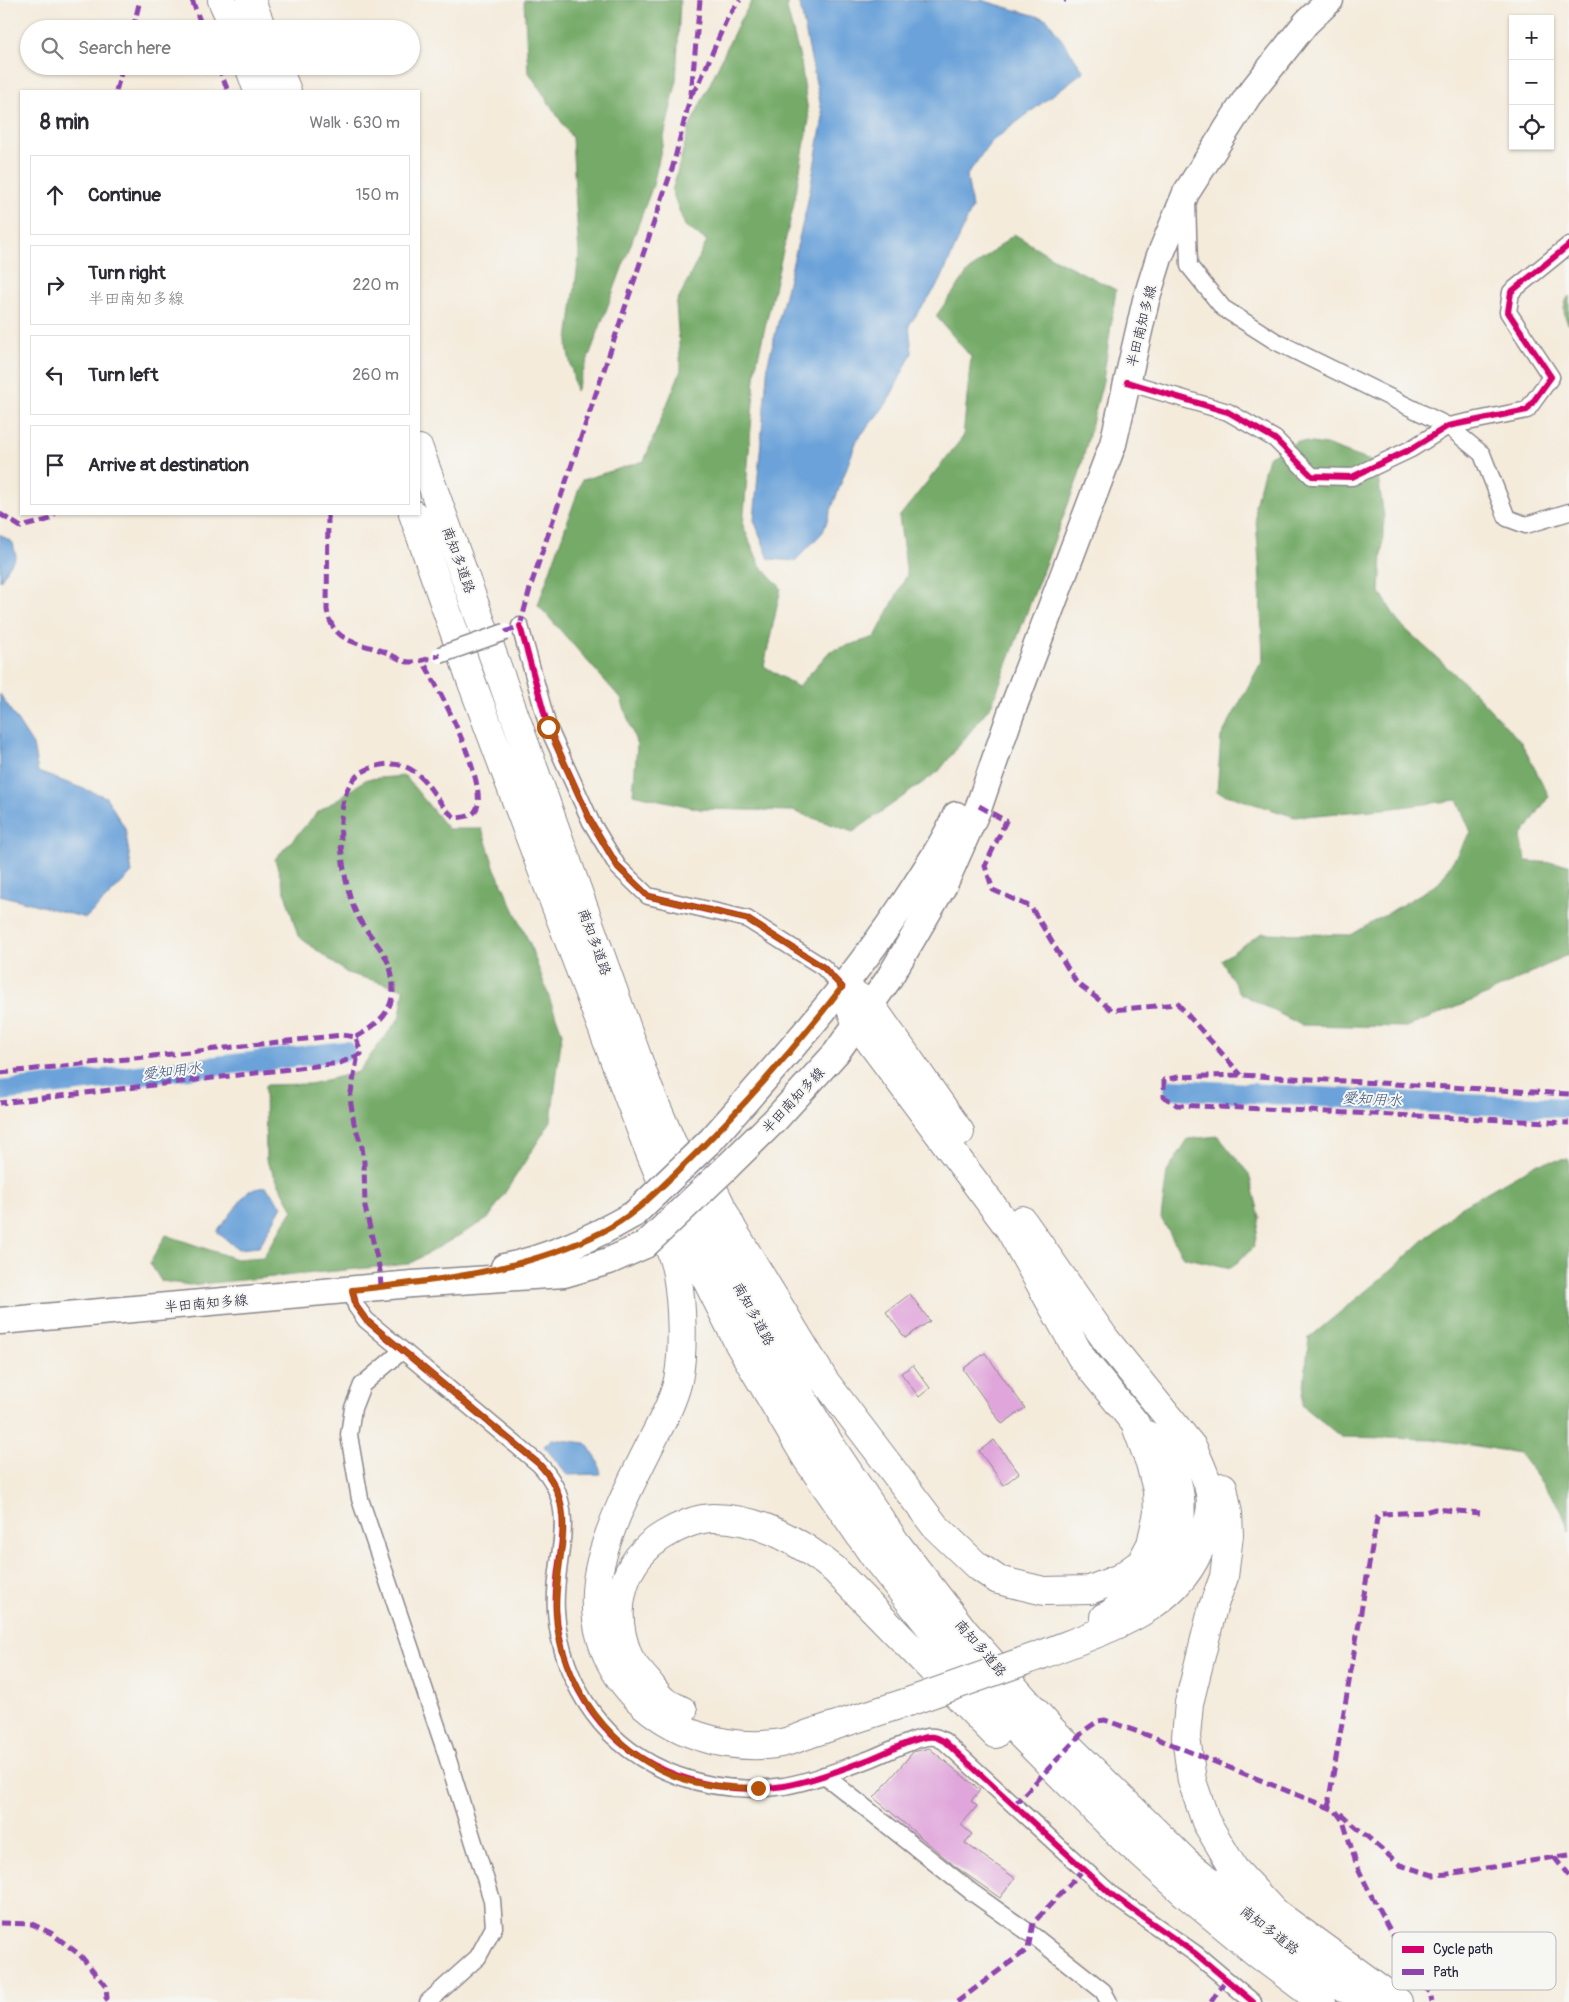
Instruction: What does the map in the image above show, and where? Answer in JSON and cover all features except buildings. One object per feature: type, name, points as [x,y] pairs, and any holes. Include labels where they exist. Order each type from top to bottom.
[{"type":"highway","points":[[222,0],[230,20]]},
{"type":"highway","points":[[251,0],[259,20]]},
{"type":"highway","points":[[252,75],[258,90]]},
{"type":"highway","points":[[281,75],[287,90]]},
{"type":"highway","name":"南知多道路","points":[[420,452],[649,1090],[717,1246],[767,1339],[829,1443],[896,1543],[965,1632],[1051,1728],[1186,1862],[1277,1936],[1364,2002]]},
{"type":"highway","name":"南知多道路","points":[[413,515],[471,680],[550,891],[646,1143],[685,1237],[739,1344],[807,1459],[876,1559],[984,1695],[1017,1732],[1122,1837],[1188,1896],[1250,1948],[1322,2002]]},
{"type":"highway","points":[[550,891],[544,918],[644,1176],[677,1273],[680,1311],[681,1335],[678,1379],[669,1406],[623,1501],[601,1559],[596,1583],[600,1631],[608,1659],[623,1684],[644,1706],[668,1723],[703,1739],[743,1746],[777,1744],[1038,1649],[1122,1622],[1151,1607],[1184,1578],[1198,1555],[1209,1521],[1211,1501],[1202,1469],[1193,1448],[1106,1340],[842,987]]},
{"type":"highway","points":[[863,1014],[1009,1228],[1081,1357],[1135,1423],[1166,1456],[1176,1474],[1180,1501],[1175,1549],[1161,1571],[1109,1615],[1038,1649]]},
{"type":"highway","points":[[649,1090],[671,1104],[734,1230],[824,1380],[935,1526],[976,1565],[998,1580],[1044,1591],[1090,1590],[1120,1578],[1141,1563],[1151,1544],[1158,1513],[1157,1490],[1150,1463],[1135,1423]]},
{"type":"highway","points":[[1160,1406],[1205,1440],[1222,1480],[1228,1513],[1224,1577],[1213,1607],[1188,1703],[1186,1737],[1192,1781],[1206,1822],[1234,1869],[1273,1911],[1398,2002]]},
{"type":"highway","points":[[909,1695],[792,1726],[742,1729],[703,1721],[663,1700],[628,1657],[622,1637],[619,1607],[624,1583],[636,1558],[653,1542],[678,1527],[711,1518],[740,1520],[792,1539],[834,1569],[1007,1746],[1099,1831],[1122,1837]]},
{"type":"main road","name":"半田南知多線","points":[[0,1322],[412,1284],[564,1274],[610,1262],[645,1245],[775,1120],[836,1053],[888,980],[944,885],[979,806],[1010,716],[1113,444],[1146,300],[1159,258],[1186,193],[1248,96],[1306,23],[1330,0]]},
{"type":"main road","name":"半田南知多線","points":[[412,1284],[513,1265],[563,1249],[602,1232],[634,1214],[712,1139],[813,1026],[879,940],[945,841],[983,754],[1010,716]]},
{"type":"street","points":[[1186,193],[1190,266],[1223,308],[1276,341],[1448,426],[1482,454],[1508,518],[1526,525],[1569,512]]},
{"type":"street","points":[[1127,382],[1228,412],[1275,439],[1312,476],[1352,477],[1411,448],[1448,426],[1527,410],[1551,377],[1508,312],[1511,292],[1569,246]]},
{"type":"street","points":[[520,626],[548,727],[591,822],[618,867],[648,896],[747,919],[823,967],[842,987]]},
{"type":"street","points":[[440,654],[505,632]]},
{"type":"street","points":[[352,1290],[356,1306],[366,1320],[549,1474],[560,1498],[563,1510],[563,1534],[556,1586],[556,1610],[560,1638],[575,1682],[593,1713],[608,1731],[647,1763],[685,1780],[705,1784],[731,1788],[785,1786],[868,1760],[923,1737],[933,1736],[944,1741],[1112,1894],[1196,1954],[1253,2002]]},
{"type":"street","points":[[402,1351],[362,1385],[353,1408],[351,1444],[360,1499],[444,1747],[492,1900],[494,1927],[478,1958],[428,2002]]},
{"type":"street","points":[[824,1775],[972,1893],[1035,1937],[1103,1991],[1109,2002]]},
{"type":"green space","points":[[524,0],[680,0],[676,84],[653,185],[576,391],[567,347],[579,256],[572,138],[528,71]]},
{"type":"green space","points":[[753,0],[787,0],[787,9],[801,62],[809,120],[793,208],[756,366],[743,526],[760,565],[781,588],[764,666],[798,687],[830,651],[875,637],[907,575],[899,517],[963,437],[971,357],[936,316],[968,272],[1014,234],[1055,259],[1116,290],[1103,381],[1078,478],[992,704],[939,771],[853,832],[793,811],[700,809],[633,794],[637,745],[621,699],[538,605],[582,480],[644,461],[681,370],[676,304],[707,241],[685,226],[672,191],[689,128],[740,20]]},
{"type":"green space","points":[[1569,296],[1569,325],[1565,318],[1564,310]]},
{"type":"green space","points":[[1298,441],[1326,445],[1376,463],[1384,517],[1380,592],[1399,623],[1472,690],[1521,742],[1549,796],[1521,837],[1526,861],[1569,864],[1569,954],[1488,994],[1407,1027],[1301,1025],[1240,993],[1221,960],[1262,933],[1351,935],[1439,883],[1471,832],[1457,800],[1295,817],[1217,792],[1221,737],[1263,659],[1255,505],[1268,457]]},
{"type":"green space","points":[[405,776],[448,829],[482,829],[495,869],[529,942],[562,1033],[551,1121],[488,1219],[409,1264],[189,1285],[161,1281],[150,1263],[166,1235],[236,1259],[263,1257],[293,1210],[266,1160],[265,1085],[310,1084],[358,1072],[400,1017],[404,989],[347,973],[298,936],[275,859],[317,813],[367,779]]},
{"type":"green space","points":[[1218,1136],[1249,1174],[1260,1217],[1254,1247],[1231,1268],[1183,1257],[1161,1218],[1167,1172],[1188,1139]]},
{"type":"green space","points":[[1569,1159],[1569,1531],[1560,1507],[1519,1453],[1433,1439],[1341,1437],[1302,1405],[1309,1338],[1391,1270],[1459,1208],[1538,1163]]},
{"type":"water","points":[[799,0],[981,0],[1047,19],[1084,71],[991,142],[967,175],[972,208],[940,282],[909,325],[912,353],[887,403],[857,440],[823,532],[795,561],[769,559],[754,520],[768,363],[807,206],[823,117]]},
{"type":"water","points":[[0,534],[13,543],[16,556],[0,581]]},
{"type":"water","points":[[0,694],[33,745],[38,772],[106,797],[125,828],[132,873],[86,918],[0,895]]},
{"type":"water","points":[[266,1187],[282,1206],[259,1247],[238,1249],[217,1232],[249,1190]]},
{"type":"water","points":[[552,1439],[586,1443],[598,1461],[601,1474],[568,1475],[544,1446]]},
{"type":"waterway","name":"愛知用水","points":[[0,1091],[345,1051]]},
{"type":"waterway","name":"愛知用水","points":[[1174,1089],[1413,1102],[1569,1108]]},
{"type":"marked path","points":[[135,20],[140,0]]},
{"type":"marked path","points":[[192,0],[200,20]]},
{"type":"marked path","points":[[505,632],[520,626],[531,585],[673,166],[691,94],[700,0]]},
{"type":"marked path","points":[[691,94],[698,86],[728,16],[740,0]]},
{"type":"marked path","points":[[116,90],[120,75]]},
{"type":"marked path","points":[[222,75],[228,90]]},
{"type":"marked path","points":[[0,514],[21,527],[51,519],[53,515]]},
{"type":"marked path","points":[[328,515],[327,610],[335,630],[348,640],[385,652],[407,662],[422,661],[440,655]]},
{"type":"marked path","points":[[356,1037],[382,1018],[390,1005],[393,988],[389,964],[359,919],[345,877],[342,857],[341,816],[345,797],[351,782],[362,772],[373,767],[389,764],[400,765],[414,771],[421,777],[443,806],[456,818],[467,816],[476,810],[478,797],[476,779],[469,758],[439,690],[422,660]]},
{"type":"marked path","points":[[979,806],[1006,821],[985,866],[993,890],[1031,907],[1076,982],[1112,1010],[1178,1004],[1241,1075]]},
{"type":"marked path","points":[[0,1073],[342,1035],[356,1037],[361,1054],[340,1063],[0,1103]]},
{"type":"marked path","points":[[356,1057],[350,1098],[354,1123],[362,1147],[365,1207],[380,1271],[381,1287]]},
{"type":"marked path","points":[[1569,1094],[1241,1075],[1178,1077],[1164,1080],[1164,1097],[1177,1105],[1569,1123]]},
{"type":"marked path","points":[[1330,1807],[1329,1799],[1377,1518],[1380,1514],[1425,1512],[1435,1509],[1480,1513]]},
{"type":"marked path","points":[[1014,1805],[1085,1730],[1098,1721],[1105,1720],[1158,1739],[1335,1810],[1343,1821],[1357,1866],[1392,1934]]},
{"type":"marked path","points":[[1341,1814],[1400,1865],[1433,1875],[1569,1855]]},
{"type":"marked path","points":[[1554,1857],[1569,1876]]},
{"type":"marked path","points":[[957,2002],[1028,1949],[1033,1923],[1084,1869]]},
{"type":"marked path","points":[[0,1923],[32,1924],[51,1933],[80,1955],[106,1986],[107,1998],[101,2002]]},
{"type":"marked path","points":[[1211,2002],[1226,1979]]},
{"type":"marked path","points":[[1428,1990],[1432,2002]]},
{"type":"cycle path","points":[[1127,382],[1228,412],[1275,439],[1312,476],[1352,477],[1411,449],[1448,426],[1527,410],[1551,377],[1508,312],[1511,292],[1569,245]]},
{"type":"cycle path","points":[[520,626],[548,727],[591,822],[618,867],[648,896],[747,919],[823,967],[842,987]]},
{"type":"cycle path","points":[[353,1291],[356,1306],[366,1320],[539,1464],[552,1481],[560,1499],[563,1516],[556,1611],[557,1624],[567,1665],[585,1702],[593,1713],[611,1734],[631,1751],[654,1765],[678,1776],[730,1788],[757,1788],[784,1786],[805,1781],[857,1764],[920,1739],[928,1737],[938,1738],[944,1741],[1112,1895],[1196,1954],[1253,2002]]},
{"type":"route","points":[[548,727],[591,822],[618,867],[648,896],[747,919],[823,967],[842,987],[813,1026],[712,1139],[634,1214],[602,1232],[563,1249],[513,1265],[412,1284],[352,1290],[356,1306],[366,1320],[549,1474],[560,1498],[563,1510],[563,1534],[556,1586],[557,1624],[571,1675],[593,1713],[608,1731],[622,1743],[647,1763],[666,1772],[685,1780],[705,1784],[731,1788],[758,1788]]}]
